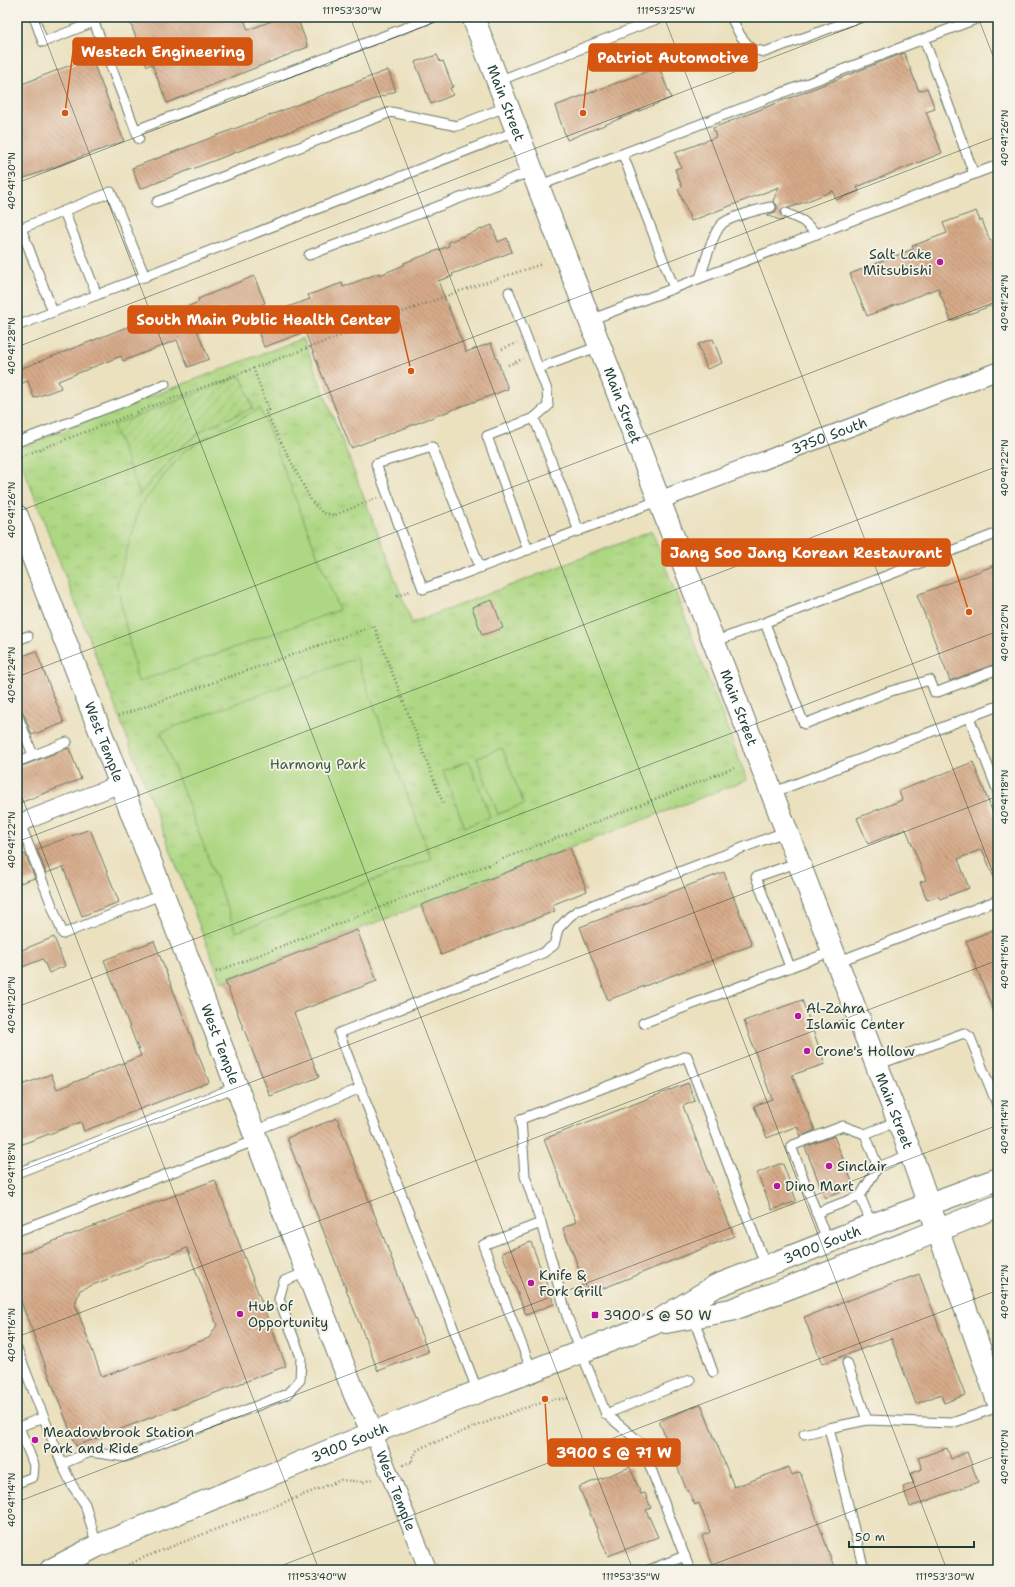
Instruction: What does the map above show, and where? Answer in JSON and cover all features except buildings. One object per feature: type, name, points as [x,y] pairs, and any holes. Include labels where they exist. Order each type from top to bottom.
[{"type":"street","name":"Main Street","points":[[473,17],[911,1154],[998,1401]]},
{"type":"street","name":"3750 South","points":[[660,500],[998,370]]},
{"type":"street","name":"West Temple","points":[[17,516],[355,1395],[373,1433],[428,1570]]},
{"type":"street","points":[[19,824],[120,784]]},
{"type":"street","name":"3900 South","points":[[51,1570],[97,1546],[392,1425],[653,1324],[716,1286],[872,1225],[998,1179]]},
{"type":"street","name":"3900 South","points":[[653,1324],[730,1310],[938,1231],[998,1206]]},
{"type":"lane","points":[[34,17],[44,42],[93,20],[138,134],[434,17]]},
{"type":"lane","points":[[498,81],[662,17]]},
{"type":"lane","points":[[731,17],[740,35],[751,49],[765,52],[860,17]]},
{"type":"lane","points":[[309,255],[535,179],[622,154],[981,17]]},
{"type":"lane","points":[[924,39],[974,174]]},
{"type":"lane","points":[[157,202],[391,112],[457,126],[508,106]]},
{"type":"lane","points":[[17,326],[517,131]]},
{"type":"lane","points":[[622,154],[674,288]]},
{"type":"lane","points":[[590,320],[998,165]]},
{"type":"lane","points":[[52,312],[19,229],[111,192],[145,277]]},
{"type":"lane","points":[[700,278],[716,232],[723,223],[758,209],[771,207]]},
{"type":"lane","points":[[64,211],[97,295]]},
{"type":"lane","points":[[786,213],[803,221],[817,234]]},
{"type":"lane","points":[[509,292],[547,390],[548,406],[534,418],[487,436],[528,550]]},
{"type":"lane","points":[[539,368],[600,346]]},
{"type":"lane","points":[[17,442],[134,398],[165,384]]},
{"type":"lane","points":[[534,418],[579,531]]},
{"type":"lane","points":[[480,567],[432,447],[376,464],[423,589],[660,500]]},
{"type":"lane","points":[[714,642],[998,533]]},
{"type":"lane","points":[[765,623],[804,724],[891,691],[930,680],[935,693],[998,669]]},
{"type":"lane","points":[[17,640],[28,636]]},
{"type":"lane","points":[[772,793],[998,706]]},
{"type":"lane","points":[[17,714],[33,755]]},
{"type":"lane","points":[[969,717],[998,792]]},
{"type":"lane","points":[[17,762],[67,742]]},
{"type":"lane","points":[[19,824],[63,934],[163,894]]},
{"type":"lane","points":[[478,1393],[339,1032],[543,953],[554,945],[558,929],[568,917],[577,911],[786,831]]},
{"type":"lane","points":[[790,967],[756,877],[799,862]]},
{"type":"lane","points":[[643,1023],[790,967],[835,956],[998,900]]},
{"type":"lane","points":[[877,1065],[964,1033],[970,1037],[998,1107]]},
{"type":"lane","points":[[690,1570],[641,1443],[606,1414],[567,1316],[541,1223],[525,1176],[522,1119],[687,1056],[766,1267]]},
{"type":"lane","points":[[17,1173],[236,1087]]},
{"type":"lane","points":[[17,1231],[255,1136],[361,1088]]},
{"type":"lane","points":[[828,1243],[791,1146],[844,1126],[865,1134],[898,1120]]},
{"type":"lane","points":[[865,1134],[878,1167]]},
{"type":"lane","points":[[816,1213],[860,1196],[878,1167],[911,1154]]},
{"type":"lane","points":[[860,1196],[872,1225]]},
{"type":"lane","points":[[532,1372],[484,1245],[541,1223]]},
{"type":"lane","points":[[62,1464],[90,1452],[125,1457],[287,1394],[300,1380],[301,1358],[279,1299],[284,1282],[308,1272]]},
{"type":"lane","points":[[693,1317],[713,1372]]},
{"type":"lane","points":[[17,1349],[21,1372],[44,1417],[62,1464],[72,1485],[85,1504],[97,1546]]},
{"type":"lane","points":[[847,1363],[867,1420]]},
{"type":"lane","points":[[606,1414],[690,1380]]},
{"type":"lane","points":[[804,1434],[867,1420],[952,1423],[998,1407]]},
{"type":"lane","points":[[17,1483],[33,1477],[34,1465],[18,1428],[44,1417]]},
{"type":"lane","points":[[830,1428],[864,1570]]},
{"type":"lane","points":[[649,1570],[685,1556]]},
{"type":"path","points":[[17,458],[454,293],[542,264]]},
{"type":"path","points":[[253,368],[269,410],[265,411],[312,502],[324,513],[335,515],[362,504]]},
{"type":"path","points":[[118,716],[374,626],[443,803],[445,802]]},
{"type":"path","points":[[216,972],[734,768]]},
{"type":"path","points":[[410,1462],[412,1463],[412,1457],[415,1455],[416,1451],[423,1447],[518,1410],[551,1400],[570,1398]]},
{"type":"path","points":[[118,1570],[154,1554],[341,1480],[351,1482],[360,1481],[362,1483],[365,1482]]},
{"type":"green space","name":"Harmony Park","points":[[303,338],[412,623],[652,531],[747,780],[221,982],[17,448]]},
{"type":"green space","points":[[241,376],[253,408],[208,427],[181,447],[140,494],[113,425]]},
{"type":"green space","points":[[260,408],[339,610],[138,682],[117,585],[140,506],[185,450]]},
{"type":"green space","points":[[356,658],[431,859],[236,932],[161,732]]},
{"type":"green space","points":[[502,748],[524,804],[498,814],[477,758]]},
{"type":"green space","points":[[469,761],[490,817],[465,827],[443,771]]},
{"type":"place","name":"Westech Engineering","points":[[65,113]]},
{"type":"place","name":"Patriot Automotive","points":[[583,113]]},
{"type":"place","name":"Salt Lake Mitsubishi","points":[[940,262]]},
{"type":"place","name":"South Main Public Health Center","points":[[411,371]]},
{"type":"place","name":"Jang Soo Jang Korean Restaurant","points":[[969,612]]},
{"type":"place","name":"Al-Zahra Islamic Center","points":[[798,1016]]},
{"type":"place","name":"Crone's Hollow","points":[[807,1051]]},
{"type":"place","name":"Sinclair","points":[[829,1166]]},
{"type":"place","name":"Dino Mart","points":[[777,1186]]},
{"type":"place","name":"Knife & Fork Grill","points":[[531,1283]]},
{"type":"place","name":"Hub of Opportunity","points":[[240,1314]]},
{"type":"place","name":"3900 S @ 50 W","points":[[595,1315]]},
{"type":"place","name":"3900 S @ 71 W","points":[[545,1399]]},
{"type":"place","name":"Meadowbrook Station Park and Ride","points":[[35,1440]]}]
